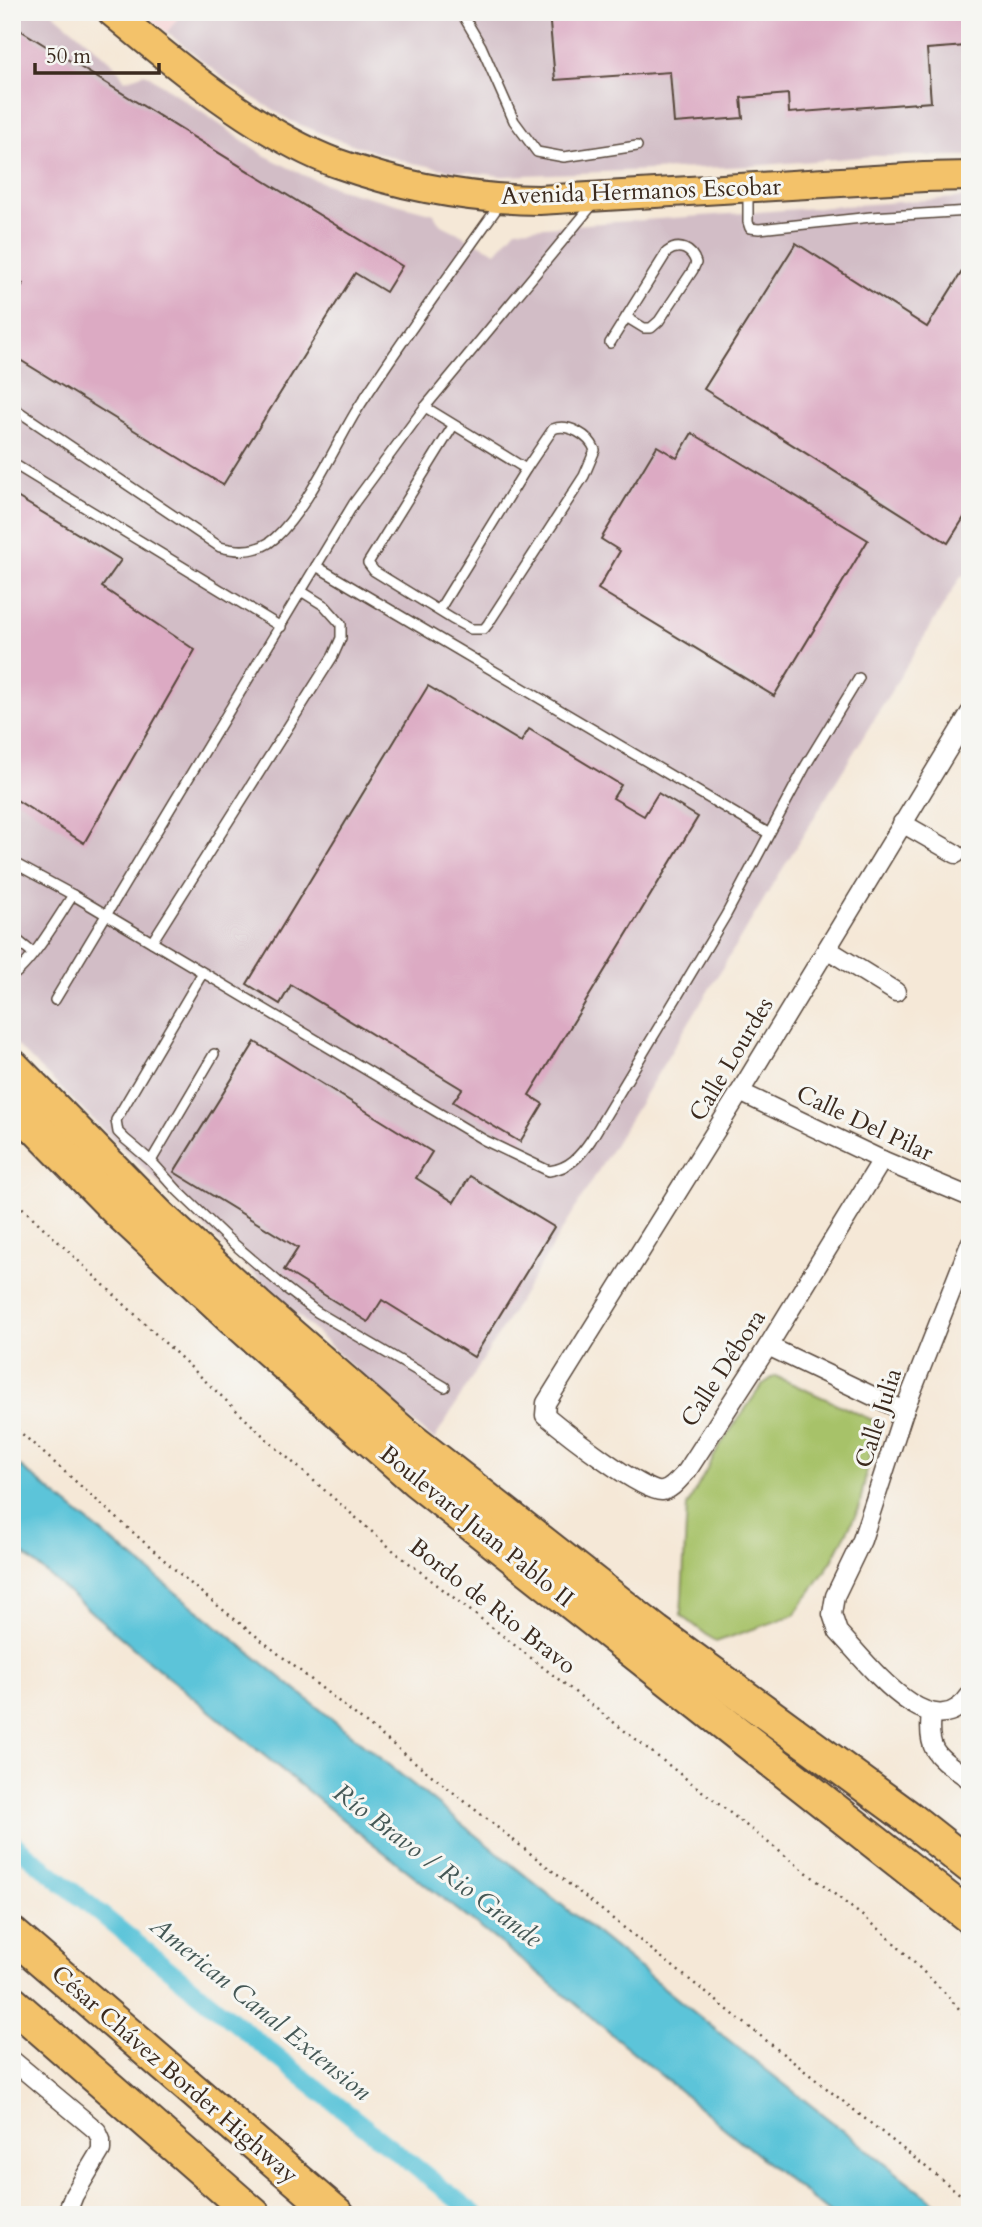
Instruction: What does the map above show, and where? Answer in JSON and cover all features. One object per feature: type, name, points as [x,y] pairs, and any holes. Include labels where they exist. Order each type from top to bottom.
[{"type":"highway","name":"Boulevard Juan Pablo II","points":[[12,1066],[142,1200],[267,1315],[404,1435],[645,1624],[970,1866]]},
{"type":"highway","name":"Boulevard Juan Pablo II","points":[[12,1103],[126,1218],[233,1318],[416,1480],[970,1917]]},
{"type":"highway","name":"César Chávez Border Highway","points":[[12,1934],[338,2215]]},
{"type":"highway","points":[[12,2003],[254,2215]]},
{"type":"main road","name":"Avenida Hermanos Escobar","points":[[111,12],[212,92],[280,135],[346,166],[422,187],[503,199],[598,197],[970,176]]},
{"type":"street","name":"Calle Lourdes","points":[[561,1426],[545,1415],[546,1403],[740,1092],[970,713]]},
{"type":"street","points":[[902,823],[956,855]]},
{"type":"street","points":[[827,949],[896,992]]},
{"type":"street","name":"Calle Del Pilar","points":[[740,1092],[882,1160],[970,1197]]},
{"type":"street","name":"Calle Débora","points":[[561,1426],[639,1485],[661,1492],[669,1489],[687,1471],[768,1346],[882,1160]]},
{"type":"street","name":"Calle Julia","points":[[931,1714],[914,1707],[885,1682],[838,1632],[834,1625],[832,1607],[866,1530],[904,1411],[970,1244]]},
{"type":"street","points":[[768,1346],[904,1411]]},
{"type":"street","points":[[970,1695],[952,1712],[931,1714],[929,1734],[935,1753],[970,1780]]},
{"type":"street","points":[[12,2060],[97,2131],[101,2140],[98,2158],[74,2195],[66,2215]]},
{"type":"lane","points":[[461,12],[481,46],[514,121],[537,152],[564,157],[637,146]]},
{"type":"lane","points":[[748,189],[748,222],[750,228],[759,229],[871,217],[970,211]]},
{"type":"lane","points":[[55,1000],[354,503],[425,407],[598,197]]},
{"type":"lane","points":[[12,407],[220,547],[237,551],[251,550],[273,540],[293,519],[356,412],[503,199]]},
{"type":"lane","points":[[610,343],[626,317],[667,251],[674,247],[683,247],[694,256],[696,263],[693,270],[659,321],[651,328],[644,328],[626,317]]},
{"type":"lane","points":[[425,407],[526,469]]},
{"type":"lane","points":[[439,610],[552,429],[567,427],[583,436],[595,450],[583,476],[484,628],[471,629],[439,610],[374,571],[368,562],[453,425]]},
{"type":"lane","points":[[12,463],[281,627]]},
{"type":"lane","points":[[317,566],[768,834]]},
{"type":"lane","points":[[152,942],[333,656],[341,638],[341,624],[335,614],[301,592]]},
{"type":"lane","points":[[12,862],[108,915],[202,974],[484,1140],[549,1171],[559,1170],[570,1165],[591,1140],[726,915],[806,765],[859,678]]},
{"type":"lane","points":[[12,976],[33,953],[73,895]]},
{"type":"lane","points":[[12,936],[33,953]]},
{"type":"lane","points":[[202,974],[116,1120],[118,1132],[151,1161],[188,1201],[283,1286],[317,1312],[445,1387]]},
{"type":"lane","points":[[151,1161],[214,1054]]},
{"type":"path","name":"Bordo de Rio Bravo","points":[[12,1198],[273,1445],[396,1552],[883,1932],[970,2021]]},
{"type":"path","points":[[12,1426],[198,1590],[970,2202]]},
{"type":"shaded area","points":[[12,12],[52,12],[113,63],[125,80],[145,73],[264,155],[303,175],[339,189],[434,214],[440,224],[496,252],[516,229],[970,197],[970,579],[962,575],[434,1440],[393,1405],[195,1218],[12,1041]]},
{"type":"shaded area","points":[[140,12],[183,12],[167,32]]},
{"type":"shaded area","points":[[183,12],[970,12],[970,156],[874,156],[751,166],[503,176],[450,170],[407,162],[291,121],[231,84],[167,32]]},
{"type":"green space","points":[[775,1376],[877,1422],[859,1508],[832,1561],[794,1615],[716,1642],[681,1615],[687,1506],[719,1447],[762,1385]]},
{"type":"water","name":"Río Bravo / Rio Grande","points":[[12,1460],[726,2038],[950,2215],[832,2215],[542,1976],[353,1828],[151,1663],[12,1544]]},
{"type":"building","points":[[549,12],[964,12],[966,46],[927,49],[931,102],[789,113],[788,94],[741,98],[743,118],[674,123],[670,72],[555,80]]},
{"type":"building","points":[[12,25],[402,266],[386,292],[355,273],[223,485],[12,355],[12,301],[23,284],[12,277]]},
{"type":"building","points":[[796,243],[927,327],[970,259],[970,508],[948,543],[704,389]]},
{"type":"building","points":[[692,433],[868,540],[774,696],[598,589],[620,551],[601,539],[657,446],[677,458]]},
{"type":"building","points":[[12,494],[121,560],[102,587],[195,650],[84,843],[12,797]]},
{"type":"building","points":[[428,686],[521,742],[529,729],[621,785],[613,798],[644,816],[658,793],[698,817],[529,1095],[543,1104],[520,1142],[453,1102],[462,1089],[291,985],[280,1004],[247,984]]},
{"type":"building","points":[[255,1042],[432,1152],[416,1178],[454,1202],[470,1176],[554,1227],[474,1357],[382,1300],[368,1322],[284,1270],[298,1248],[174,1172]]},
{"type":"waterway","name":"American Canal Extension","points":[[12,1842],[476,2215]]}]
